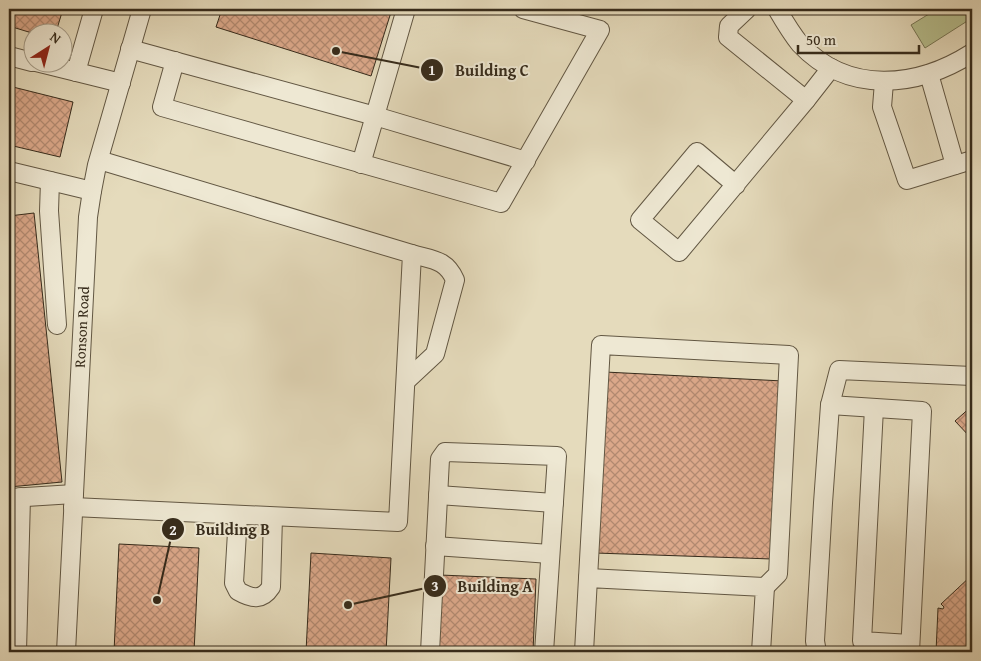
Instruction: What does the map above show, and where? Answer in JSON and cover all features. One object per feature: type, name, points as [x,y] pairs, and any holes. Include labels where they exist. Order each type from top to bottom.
[{"type":"street","points":[[76,72],[94,9]]},
{"type":"street","name":"Ronson Road","points":[[66,652],[88,217],[99,160],[142,9]]},
{"type":"street","points":[[361,164],[406,9]]},
{"type":"street","points":[[175,62],[162,107],[501,203],[600,30],[523,9]]},
{"type":"street","points":[[747,9],[729,26],[728,37],[806,100]]},
{"type":"street","points":[[777,9],[791,32],[814,56],[831,68],[851,76],[884,82],[905,80],[929,74],[971,59]]},
{"type":"street","points":[[130,49],[375,116],[526,161]]},
{"type":"street","points":[[9,56],[22,59]]},
{"type":"street","points":[[736,185],[697,152],[640,220],[679,252],[736,185],[831,68]]},
{"type":"street","points":[[72,71],[121,83]]},
{"type":"street","points":[[929,74],[955,165]]},
{"type":"street","points":[[884,82],[882,107],[907,180],[972,160]]},
{"type":"street","points":[[99,160],[441,262],[451,270],[455,280],[435,354],[406,381]]},
{"type":"street","points":[[9,171],[92,190]]},
{"type":"street","points":[[50,181],[49,211],[57,325]]},
{"type":"street","points":[[17,652],[15,498],[74,500],[238,515],[398,522],[412,254]]},
{"type":"street","points":[[584,652],[601,345],[789,355],[778,574],[765,586],[761,652]]},
{"type":"street","points":[[817,652],[821,533],[830,405],[839,370],[972,376]]},
{"type":"street","points":[[830,405],[922,411],[910,648],[862,641],[874,408]]},
{"type":"street","points":[[430,652],[440,459],[445,452],[557,456],[544,652]]},
{"type":"street","points":[[438,495],[554,503]]},
{"type":"street","points":[[238,515],[234,583],[238,591],[251,597],[260,597],[267,594],[271,587],[274,517]]},
{"type":"street","points":[[435,546],[550,554]]},
{"type":"street","points":[[588,578],[765,586]]},
{"type":"green space","points":[[937,9],[969,9],[972,18],[925,48],[911,25]]},
{"type":"building","points":[[9,9],[63,9],[59,22],[22,22],[22,30],[9,26]]},
{"type":"building","points":[[222,9],[392,9],[371,76],[216,27]]},
{"type":"building","points":[[9,86],[73,102],[60,157],[9,145]]},
{"type":"building","points":[[34,213],[62,482],[9,487],[9,216]]},
{"type":"building","points":[[605,372],[783,381],[772,559],[595,553]]},
{"type":"building","points":[[972,406],[972,439],[955,421]]},
{"type":"building","points":[[119,544],[199,548],[194,652],[114,652]]},
{"type":"building","points":[[311,553],[391,558],[386,652],[306,652]]},
{"type":"building","points":[[440,575],[536,579],[533,652],[437,652]]},
{"type":"building","points":[[972,575],[972,652],[936,652],[938,608],[943,609],[944,607],[941,604]]},
{"type":"place","name":"Building C","points":[[336,51]]},
{"type":"place","name":"Building B","points":[[157,600]]},
{"type":"place","name":"Building A","points":[[348,605]]}]
